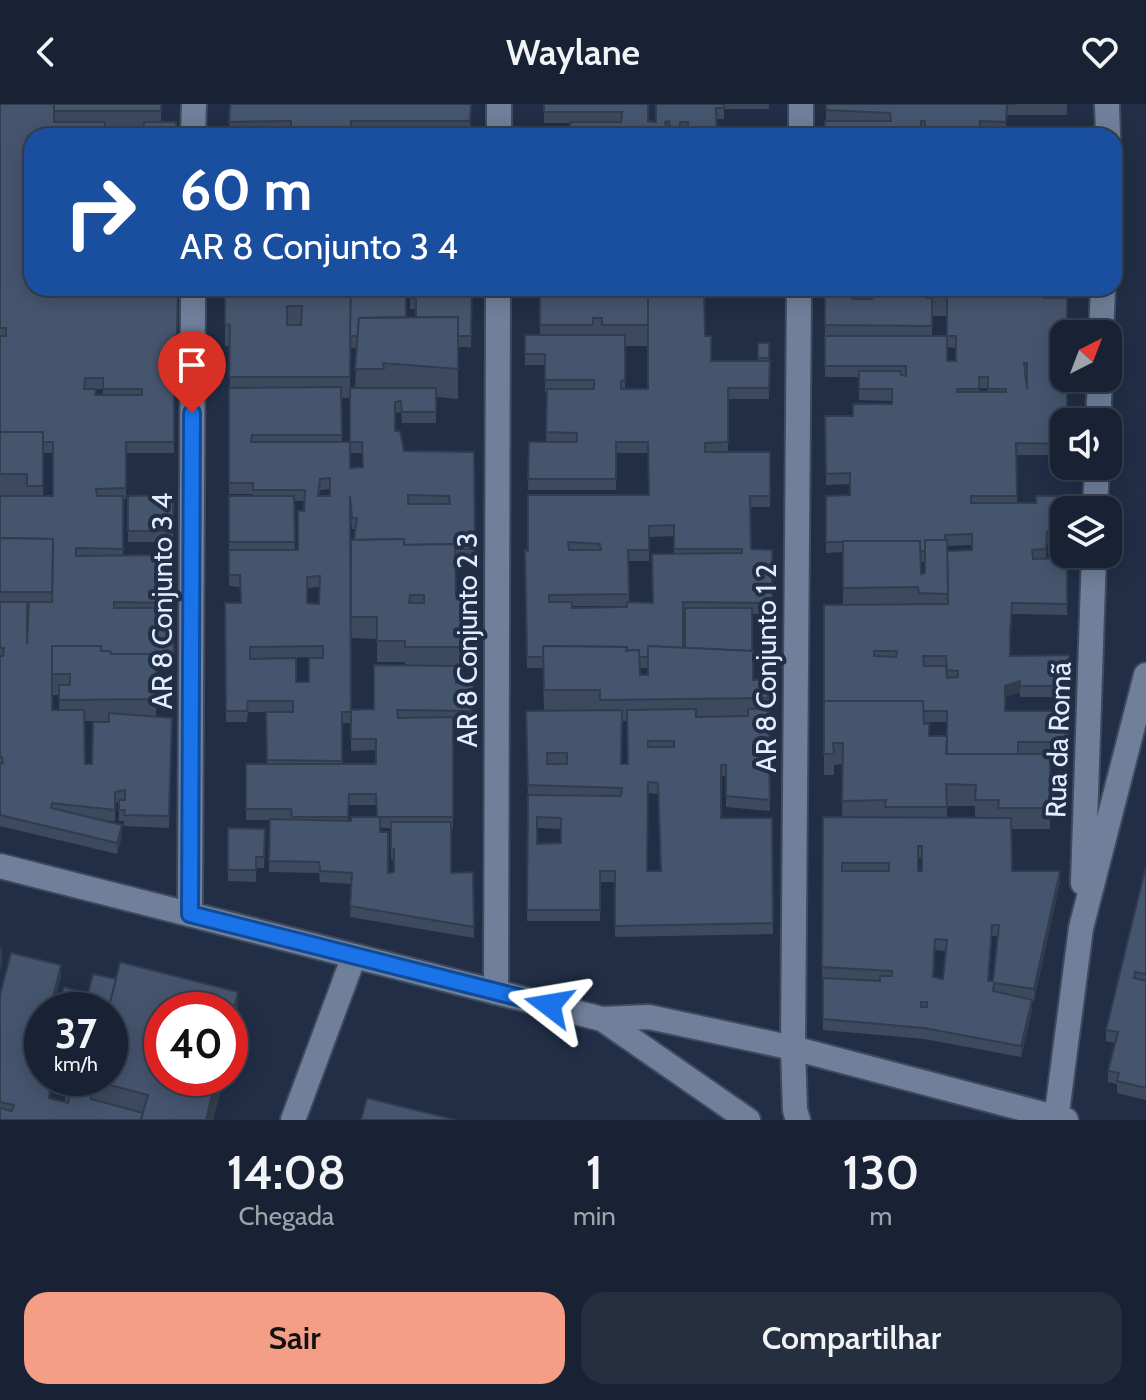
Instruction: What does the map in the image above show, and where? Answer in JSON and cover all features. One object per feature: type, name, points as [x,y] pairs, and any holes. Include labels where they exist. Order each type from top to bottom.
[{"type":"street","points":[[193,128],[194,104]]},
{"type":"street","points":[[499,104],[499,128]]},
{"type":"street","points":[[801,104],[801,128]]},
{"type":"street","points":[[1107,104],[1108,128]]},
{"type":"street","name":"AR 8 Conjunto 3 4","points":[[190,914],[193,296]]},
{"type":"street","name":"AR 8 Conjunto 2 3","points":[[496,992],[498,296]]},
{"type":"street","name":"AR 8 Conjunto 1 2","points":[[798,1120],[793,1048],[799,296]]},
{"type":"street","points":[[1102,320],[1103,296]]},
{"type":"street","name":"Rua da Romã","points":[[1081,928],[1094,568]]},
{"type":"street","points":[[0,866],[602,1019],[649,1017],[793,1048],[1057,1119],[1081,928],[1146,675]]},
{"type":"street","points":[[293,1120],[354,956]]},
{"type":"street","points":[[602,1019],[748,1120]]},
{"type":"building","points":[[0,104],[54,104],[54,122],[105,122],[105,128],[24,128],[24,296],[178,296],[177,336],[174,336],[174,442],[126,442],[126,488],[96,489],[97,496],[123,496],[123,549],[76,548],[76,556],[164,555],[165,566],[173,566],[172,603],[114,602],[114,608],[165,608],[165,630],[173,634],[174,655],[111,654],[110,651],[101,651],[101,646],[52,646],[52,710],[84,710],[85,764],[92,764],[93,722],[109,722],[109,713],[172,718],[169,816],[124,815],[125,810],[119,810],[119,800],[125,800],[125,790],[115,792],[115,810],[52,803],[51,808],[122,825],[117,843],[0,815],[0,763],[3,763],[0,757],[0,656],[3,656],[4,648],[0,648],[0,602],[27,602],[27,644],[29,602],[52,602],[53,539],[0,538],[0,496],[53,496],[53,442],[43,442],[43,432],[0,432],[0,336],[6,336],[6,328],[0,328]],"holes":[[[85,378],[103,378],[103,389],[142,389],[142,395],[95,395],[96,389],[84,389]]]},
{"type":"building","points":[[54,104],[161,104],[161,111],[54,111]]},
{"type":"building","points":[[230,104],[471,104],[470,121],[351,121],[351,128],[291,128],[291,121],[229,122]]},
{"type":"building","points":[[544,104],[648,104],[648,121],[656,122],[656,104],[724,104],[724,108],[716,108],[717,128],[687,128],[688,122],[680,122],[680,128],[670,128],[669,121],[665,122],[666,128],[570,128],[570,122],[621,122],[622,112],[544,112]]},
{"type":"building","points":[[826,104],[1007,104],[1006,122],[980,121],[980,128],[925,128],[925,121],[921,121],[921,128],[825,128],[825,121],[891,121],[890,113],[826,110]]},
{"type":"building","points":[[144,122],[176,122],[176,128],[144,128]]},
{"type":"building","points":[[359,127],[433,127],[433,128]]},
{"type":"building","points":[[225,296],[351,296],[350,377],[229,377],[230,325],[225,324]],"holes":[[[287,306],[302,306],[301,325],[287,325]]]},
{"type":"building","points":[[351,296],[406,296],[406,317],[359,318],[358,336],[350,336]]},
{"type":"building","points":[[472,296],[471,336],[458,336],[458,317],[416,317],[416,298],[410,298]]},
{"type":"building","points":[[540,296],[648,296],[648,325],[602,325],[602,318],[593,318],[593,325],[540,325]]},
{"type":"building","points":[[648,296],[704,296],[705,336],[711,336],[711,361],[770,361],[769,388],[728,388],[728,442],[705,443],[705,452],[770,452],[770,496],[750,496],[751,549],[772,550],[772,603],[683,602],[683,648],[648,646],[648,657],[639,657],[639,650],[627,650],[627,647],[543,646],[543,657],[527,657],[525,550],[528,551],[528,495],[649,495],[648,442],[616,442],[616,479],[528,479],[529,442],[577,442],[577,433],[546,432],[547,389],[594,389],[594,380],[545,380],[545,354],[525,354],[525,335],[625,335],[625,380],[621,381],[621,389],[648,389]],"holes":[[[674,525],[674,549],[742,549],[742,553],[652,554],[653,603],[627,602],[627,607],[572,608],[572,602],[549,602],[549,595],[629,594],[628,550],[649,550],[649,526]],[[568,542],[600,544],[601,550],[569,550]]]},
{"type":"building","points":[[825,296],[852,296],[852,299],[872,299],[872,296],[932,298],[932,326],[825,325]]},
{"type":"building","points":[[947,296],[1067,298],[1067,320],[1050,320],[1050,392],[1067,392],[1067,408],[1050,408],[1050,444],[1016,443],[1017,496],[971,496],[971,503],[1036,503],[1036,496],[1050,496],[1050,532],[1047,532],[1046,549],[1032,550],[1033,559],[1050,558],[1050,568],[1067,568],[1067,604],[1012,603],[1010,656],[1069,655],[1069,686],[1020,686],[1020,681],[1005,686],[1005,711],[1069,711],[1068,742],[1018,742],[1018,754],[947,754],[947,711],[923,711],[923,701],[824,701],[824,605],[948,604],[947,551],[972,550],[972,534],[945,535],[945,540],[925,540],[925,551],[920,551],[920,541],[826,542],[826,496],[850,495],[850,473],[826,474],[825,416],[853,416],[853,404],[892,404],[892,389],[859,389],[859,371],[900,371],[901,375],[906,376],[906,366],[825,366],[825,336],[947,336]],"holes":[[[947,336],[956,336],[956,361],[947,361]],[[979,377],[988,377],[988,389],[1006,389],[1006,392],[957,392],[957,389],[979,389]],[[874,651],[897,651],[896,657],[874,656]],[[923,656],[946,656],[947,670],[958,671],[958,677],[947,678],[946,666],[924,666]]]},
{"type":"building","points":[[458,317],[458,369],[383,363],[384,369],[355,369],[359,318]]},
{"type":"building","points":[[758,343],[769,343],[769,358],[758,358]]},
{"type":"building","points":[[341,387],[342,435],[252,435],[251,442],[350,442],[350,388],[436,388],[436,412],[402,412],[401,401],[395,402],[395,431],[400,431],[404,451],[474,452],[475,549],[455,549],[455,544],[404,545],[404,539],[354,540],[357,518],[352,518],[350,496],[351,712],[342,712],[342,761],[267,760],[266,712],[293,712],[293,701],[248,701],[247,711],[226,711],[225,603],[241,603],[240,575],[229,575],[229,550],[298,550],[298,511],[304,511],[305,490],[253,490],[253,483],[229,483],[229,388]],"holes":[[[350,442],[362,442],[363,467],[350,468]],[[330,478],[330,496],[318,496],[320,479]],[[408,495],[449,496],[450,504],[408,504]],[[320,576],[319,604],[307,603],[307,577]],[[323,646],[323,658],[309,658],[309,682],[296,682],[296,658],[250,659],[250,647]]]},
{"type":"building","points":[[0,432],[43,432],[43,486],[27,486],[27,474],[0,474]]},
{"type":"building","points":[[173,495],[173,531],[128,531],[128,496]]},
{"type":"building","points":[[229,496],[294,496],[295,542],[229,542]]},
{"type":"building","points":[[0,538],[53,539],[52,592],[0,592]]},
{"type":"building","points":[[404,539],[404,545],[455,544],[456,594],[475,595],[475,647],[405,647],[405,641],[377,641],[377,617],[351,617],[351,540]],"holes":[[[410,595],[424,595],[424,603],[409,603]]]},
{"type":"building","points":[[925,540],[947,540],[948,594],[919,593],[918,587],[843,588],[843,541],[920,541],[921,574],[925,573]]},
{"type":"building","points":[[685,608],[752,608],[752,651],[685,648]]},
{"type":"building","points":[[52,646],[101,646],[101,651],[110,651],[111,654],[156,654],[156,699],[59,700],[59,685],[70,685],[70,674],[52,674]]},
{"type":"building","points":[[543,646],[627,647],[626,651],[639,650],[640,675],[648,675],[648,646],[753,651],[753,680],[769,679],[768,698],[600,700],[600,690],[544,690]]},
{"type":"building","points":[[374,665],[456,666],[456,683],[473,683],[472,711],[397,710],[398,718],[453,717],[453,817],[377,817],[376,794],[349,794],[348,817],[292,817],[291,809],[246,809],[246,764],[376,764],[376,739],[351,739],[351,710],[374,709]]},
{"type":"building","points":[[824,701],[923,701],[924,724],[929,723],[929,736],[947,736],[946,754],[1050,754],[1050,808],[998,808],[999,800],[975,800],[976,785],[946,784],[947,807],[885,807],[886,800],[842,801],[843,743],[833,743],[834,754],[824,754]]},
{"type":"building","points":[[768,708],[770,800],[726,796],[726,765],[721,765],[721,818],[772,818],[773,923],[615,926],[615,871],[600,871],[600,910],[527,910],[528,795],[621,796],[622,788],[528,785],[526,711],[622,710],[621,764],[628,764],[627,710],[696,709],[696,717],[748,716],[748,709]],"holes":[[[648,741],[674,741],[674,747],[648,747]],[[547,753],[567,753],[567,764],[547,764]],[[648,782],[658,783],[661,871],[647,871]],[[537,817],[561,818],[561,843],[537,844]]]},
{"type":"building","points":[[351,817],[380,817],[380,832],[388,832],[388,873],[394,872],[391,822],[451,822],[451,873],[473,872],[474,927],[350,906],[352,873],[320,871],[319,862],[269,861],[270,819],[351,821]]},
{"type":"building","points":[[823,817],[1011,818],[1012,871],[1060,871],[1034,989],[994,983],[993,991],[1032,1000],[1021,1046],[924,1028],[823,1019],[823,978],[880,981],[880,976],[892,976],[892,971],[822,967]],"holes":[[[918,846],[922,846],[922,871],[918,871]],[[842,863],[889,863],[889,871],[842,871]],[[992,925],[999,925],[993,981],[988,981]],[[935,939],[947,940],[943,979],[933,977]]]},
{"type":"building","points":[[228,828],[265,829],[264,857],[256,857],[256,870],[228,870]]},
{"type":"building","points":[[1146,866],[1146,974],[1135,972],[1134,978],[1146,981],[1146,1088],[1117,1081],[1119,1073],[1108,1071],[1118,1032],[1106,1030]]},
{"type":"building","points":[[11,953],[61,965],[54,992],[24,992],[24,1096],[49,1096],[68,1103],[70,1096],[91,1096],[91,1099],[143,1113],[141,1120],[0,1120],[0,1108],[12,1111],[14,1105],[0,1102],[0,995]]},
{"type":"building","points":[[120,962],[238,992],[144,992],[144,1094],[128,1090],[128,992],[112,992]]},
{"type":"building","points":[[93,974],[116,979],[113,992],[88,992]]},
{"type":"building","points":[[64,987],[81,992],[63,992]]},
{"type":"building","points":[[148,1096],[212,1096],[206,1120],[141,1120]]},
{"type":"building","points":[[367,1098],[456,1120],[361,1120]]},
{"type":"route","points":[[192,413],[190,914],[549,1005]]}]
